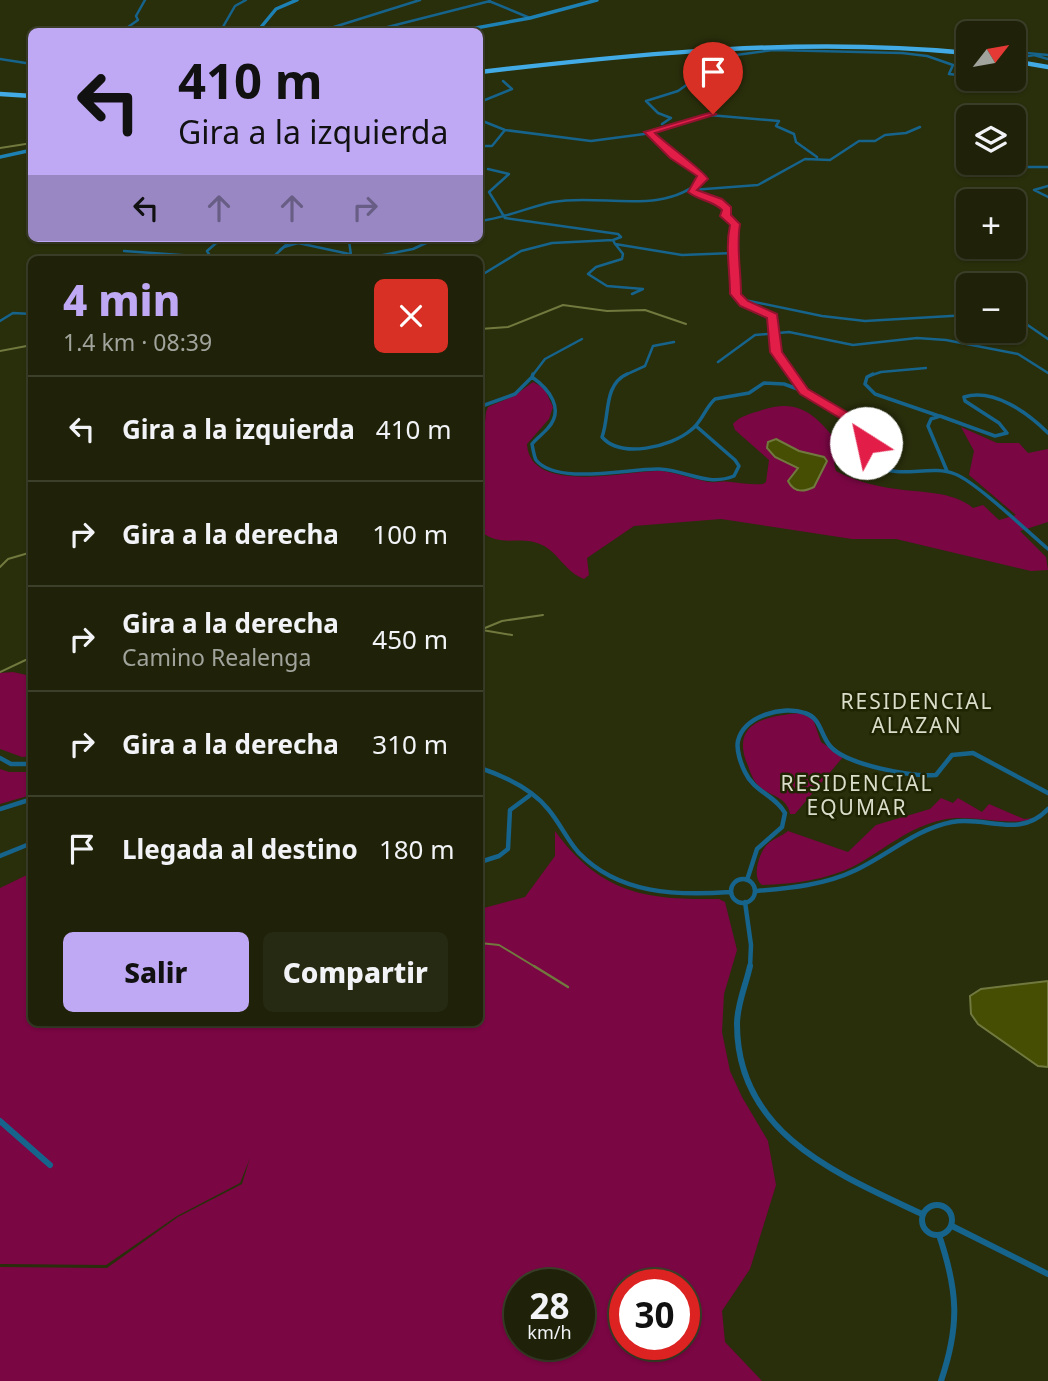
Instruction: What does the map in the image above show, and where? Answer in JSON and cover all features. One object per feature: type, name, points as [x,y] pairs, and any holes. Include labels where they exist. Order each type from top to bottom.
[{"type":"highway","points":[[483,70],[679,46],[769,40],[869,41],[956,51]]},
{"type":"highway","points":[[483,70],[665,51],[800,42],[956,51]]},
{"type":"highway","points":[[1026,61],[1048,66]]},
{"type":"highway","points":[[0,96],[28,98]]},
{"type":"street","points":[[129,28],[138,20],[135,16],[145,0]]},
{"type":"street","points":[[222,28],[235,6],[246,0]]},
{"type":"street","points":[[260,28],[276,9],[297,0]]},
{"type":"street","points":[[331,28],[420,0]]},
{"type":"street","points":[[476,28],[530,18],[597,0]]},
{"type":"street","points":[[384,28],[489,1],[530,18]]},
{"type":"street","points":[[729,56],[784,51],[915,53],[935,56],[953,65],[949,74],[956,75]]},
{"type":"street","points":[[1026,56],[1048,57]]},
{"type":"street","points":[[1026,58],[1048,57]]},
{"type":"street","points":[[0,59],[28,63]]},
{"type":"street","points":[[650,131],[671,118],[658,113],[646,101],[678,91],[702,74],[711,74]]},
{"type":"street","points":[[483,101],[512,89],[503,81]]},
{"type":"street","points":[[483,121],[505,130],[591,141],[650,131],[709,115],[775,120],[779,121],[778,128],[794,134],[796,142],[817,158]]},
{"type":"street","points":[[483,221],[505,218],[553,202],[661,200],[691,190],[758,185],[796,163],[817,158],[830,160],[859,141],[875,141],[885,135],[906,133],[920,127]]},
{"type":"street","points":[[483,146],[492,146],[505,130]]},
{"type":"street","points":[[650,131],[673,156],[701,174],[703,179],[691,190]]},
{"type":"street","points":[[0,157],[28,151]]},
{"type":"street","points":[[1026,167],[1048,167]]},
{"type":"street","points":[[488,169],[509,174],[489,192],[505,218]]},
{"type":"street","points":[[1048,186],[1034,190],[1048,197]]},
{"type":"street","points":[[691,190],[699,196],[718,201],[727,210],[725,216],[735,224],[731,245],[734,253],[736,294],[750,306],[773,317],[772,332],[776,352],[804,391]]},
{"type":"street","points":[[505,218],[621,235],[614,242]]},
{"type":"street","points":[[210,256],[209,248],[217,242]]},
{"type":"street","points":[[274,256],[288,242]]},
{"type":"street","points":[[346,256],[353,253],[349,242]]},
{"type":"street","points":[[378,256],[413,249],[428,242]]},
{"type":"street","points":[[483,274],[521,251],[552,243],[614,242],[682,255],[734,253]]},
{"type":"street","points":[[614,242],[623,254],[622,259],[596,267],[588,274],[595,281],[615,289],[643,289],[632,294]]},
{"type":"street","points":[[280,250],[298,243],[358,256]]},
{"type":"street","points":[[124,251],[185,256]]},
{"type":"street","points":[[739,298],[822,316],[865,321],[956,316]]},
{"type":"street","points":[[0,321],[13,313],[28,314]]},
{"type":"street","points":[[1026,324],[1048,339]]},
{"type":"street","points":[[718,362],[755,335],[772,332],[795,333],[853,345],[917,338],[946,340],[1018,354],[1048,373]]},
{"type":"street","points":[[483,406],[515,394],[532,377],[539,364],[582,340]]},
{"type":"street","points":[[674,342],[653,346],[647,363],[613,385],[609,396],[609,418],[603,437],[616,447],[673,440],[696,426],[715,399],[749,393],[764,383],[784,384],[804,391],[858,425],[866,439],[866,457],[878,467],[895,471],[947,471],[963,477],[1048,552]]},
{"type":"street","points":[[926,368],[912,372],[874,373],[867,377],[865,384],[875,394],[995,436],[1005,435],[1005,428],[965,401],[966,395],[975,393],[1027,412],[1048,433]]},
{"type":"street","points":[[532,377],[550,391],[556,405],[551,423],[534,440],[531,447],[537,460],[551,469],[611,475],[662,469],[709,481],[734,476],[738,469],[737,462],[708,440],[696,426]]},
{"type":"street","points":[[940,416],[928,424],[938,442],[940,464],[947,471]]},
{"type":"street","points":[[747,880],[757,849],[782,827],[785,813],[774,798],[763,794],[751,783],[737,743],[746,725],[772,714],[796,711],[809,714],[820,723],[827,743],[838,752],[917,777],[936,775],[952,755],[973,753],[1048,793]]},
{"type":"street","points":[[0,758],[11,764],[28,764]]},
{"type":"street","points":[[483,770],[530,795],[547,808],[580,854],[593,866],[623,884],[656,892],[730,892]]},
{"type":"street","points":[[483,861],[499,856],[508,849],[510,810],[530,795]]},
{"type":"street","points":[[0,809],[28,800]]},
{"type":"street","points":[[757,891],[815,886],[838,879],[908,838],[937,825],[971,820],[1028,827],[1039,821],[1048,809]]},
{"type":"street","points":[[0,856],[28,845]]},
{"type":"street","points":[[730,892],[734,882],[747,880]]},
{"type":"street","points":[[747,880],[757,891]]},
{"type":"street","points":[[730,892],[734,898],[745,902],[753,900],[757,891]]},
{"type":"street","points":[[745,902],[752,954],[737,1024],[738,1050],[746,1077],[760,1105],[787,1139],[811,1159],[922,1214],[926,1227],[939,1235],[955,1286],[958,1326],[941,1381]]},
{"type":"street","points":[[0,1121],[50,1166]]},
{"type":"street","points":[[922,1214],[927,1207],[940,1207],[951,1217],[952,1226],[947,1233],[939,1235]]},
{"type":"street","points":[[952,1226],[1048,1274]]},
{"type":"shaded area","points":[[533,382],[544,388],[553,407],[549,419],[527,444],[532,460],[545,470],[563,475],[584,477],[662,471],[707,482],[763,484],[766,482],[769,460],[735,430],[733,424],[750,414],[787,406],[807,412],[824,426],[840,445],[834,464],[836,471],[855,480],[876,485],[945,495],[973,508],[983,505],[999,520],[1016,515],[969,475],[974,451],[961,427],[997,443],[1019,443],[1028,453],[1048,449],[1048,522],[1020,531],[1046,557],[1048,570],[1031,571],[896,539],[852,539],[721,519],[634,526],[587,558],[589,575],[584,579],[572,572],[542,545],[496,539],[483,533],[483,442],[486,412],[488,407],[514,396]]},
{"type":"shaded area","points":[[776,439],[799,451],[824,457],[827,461],[814,487],[800,490],[790,485],[788,481],[798,468],[775,457],[767,448],[768,442]]},
{"type":"shaded area","points":[[0,673],[28,675],[28,756],[22,757],[0,749]]},
{"type":"shaded area","points":[[800,713],[813,719],[821,742],[843,757],[795,814],[790,814],[782,800],[763,790],[755,781],[746,761],[744,737],[756,723],[777,716]]},
{"type":"shaded area","points":[[0,769],[28,772],[28,796],[0,804]]},
{"type":"shaded area","points":[[941,798],[953,803],[958,798],[982,812],[989,804],[1024,819],[1033,818],[1014,822],[965,818],[942,820],[908,833],[856,865],[834,874],[786,884],[762,885],[757,878],[762,851],[770,842],[788,831],[848,852],[876,825],[930,809]]},
{"type":"shaded area","points":[[555,831],[590,868],[627,889],[669,898],[719,899],[725,902],[737,950],[724,994],[722,1032],[730,1071],[768,1141],[776,1185],[750,1269],[722,1311],[725,1342],[762,1381],[0,1381],[0,1267],[107,1268],[178,1217],[242,1184],[250,1158],[240,1183],[177,1216],[106,1265],[0,1264],[0,888],[28,874],[28,1026],[483,1026],[483,908],[525,897],[555,856]]},
{"type":"shaded area","points":[[1048,981],[1048,1067],[1038,1066],[978,1024],[971,1014],[970,996],[981,989]]},
{"type":"waterway","points":[[0,148],[28,144]]},
{"type":"waterway","points":[[483,329],[508,327],[563,305],[607,311],[645,310],[686,324]]},
{"type":"waterway","points":[[0,351],[28,346]]},
{"type":"waterway","points":[[0,567],[8,559],[28,553]]},
{"type":"waterway","points":[[483,629],[502,621],[543,615]]},
{"type":"waterway","points":[[483,630],[512,635]]},
{"type":"waterway","points":[[0,672],[28,659]]},
{"type":"waterway","points":[[483,943],[499,945],[537,968]]},
{"type":"waterway","points":[[534,966],[568,987]]},
{"type":"district","name":"RESIDENCIAL ALAZAN","points":[[917,714]]},
{"type":"district","name":"RESIDENCIAL EQUMAR","points":[[857,796]]},
{"type":"route","points":[[713,114],[648,132],[666,146],[673,156],[701,174],[703,179],[691,190],[699,196],[718,201],[727,210],[725,216],[735,224],[735,236],[731,245],[734,253],[736,294],[740,301],[771,314],[774,320],[773,346],[804,391],[853,420],[862,430],[866,443]]}]
